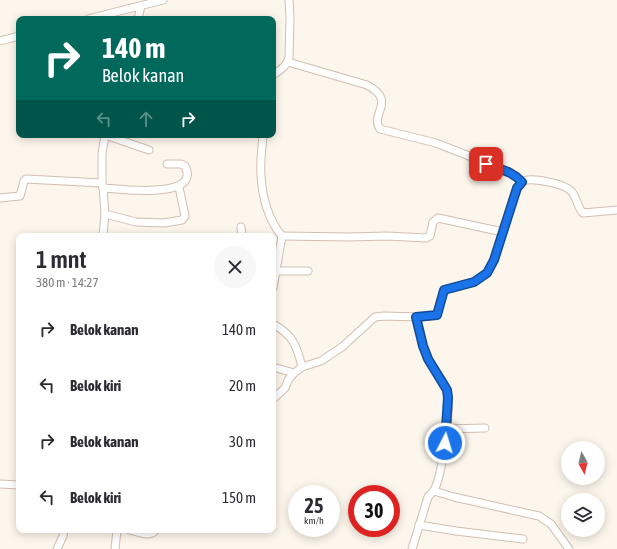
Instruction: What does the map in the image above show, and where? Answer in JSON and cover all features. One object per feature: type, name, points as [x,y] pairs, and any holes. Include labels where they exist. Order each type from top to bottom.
[{"type":"street","points":[[100,16],[163,0]]},
{"type":"street","points":[[276,73],[288,62],[290,54],[289,0]]},
{"type":"street","points":[[139,16],[141,6]]},
{"type":"street","points":[[0,40],[16,37]]},
{"type":"street","points":[[288,62],[367,85],[379,92],[382,100],[378,123],[380,129],[436,143],[510,172],[522,182]]},
{"type":"street","points":[[103,233],[105,214],[102,186],[102,154],[105,138]]},
{"type":"street","points":[[114,138],[149,150]]},
{"type":"street","points":[[260,138],[260,175],[266,205],[274,227],[282,236],[387,236],[426,238],[430,236],[433,222],[438,218],[503,232]]},
{"type":"street","points":[[0,198],[20,196],[24,181],[26,179],[152,190],[179,187],[184,183],[186,178],[186,166],[181,164],[167,164]]},
{"type":"street","points":[[276,396],[284,388],[294,373],[302,367],[321,361],[342,347],[375,317],[416,317],[437,315],[444,290],[474,282],[487,273],[494,260],[517,188],[522,182],[527,180],[542,181],[566,187],[571,190],[578,207],[583,213],[617,210]]},
{"type":"street","points":[[105,214],[136,222],[164,223],[182,220],[185,216],[179,187]]},
{"type":"street","points":[[241,227],[242,233]]},
{"type":"street","points":[[276,266],[282,236]]},
{"type":"street","points":[[276,271],[308,272]]},
{"type":"street","points":[[412,549],[428,497],[434,491],[438,476],[445,443],[448,398],[447,390],[428,359],[423,346],[416,317]]},
{"type":"street","points":[[276,326],[288,334],[292,339],[298,352],[302,367]]},
{"type":"street","points":[[276,368],[294,373]]},
{"type":"street","points":[[446,429],[485,428]]},
{"type":"street","points":[[0,484],[16,485]]},
{"type":"street","points":[[434,491],[454,497],[539,516],[551,524],[569,549]]},
{"type":"street","points":[[419,525],[523,539]]},
{"type":"street","points":[[57,549],[64,533]]},
{"type":"street","points":[[115,549],[118,533]]},
{"type":"street","points":[[140,533],[146,535],[153,533]]},
{"type":"route","points":[[445,443],[448,412],[447,390],[428,359],[423,346],[416,317],[437,315],[444,290],[474,282],[487,273],[494,260],[517,188],[522,182],[510,172],[486,164]]}]
